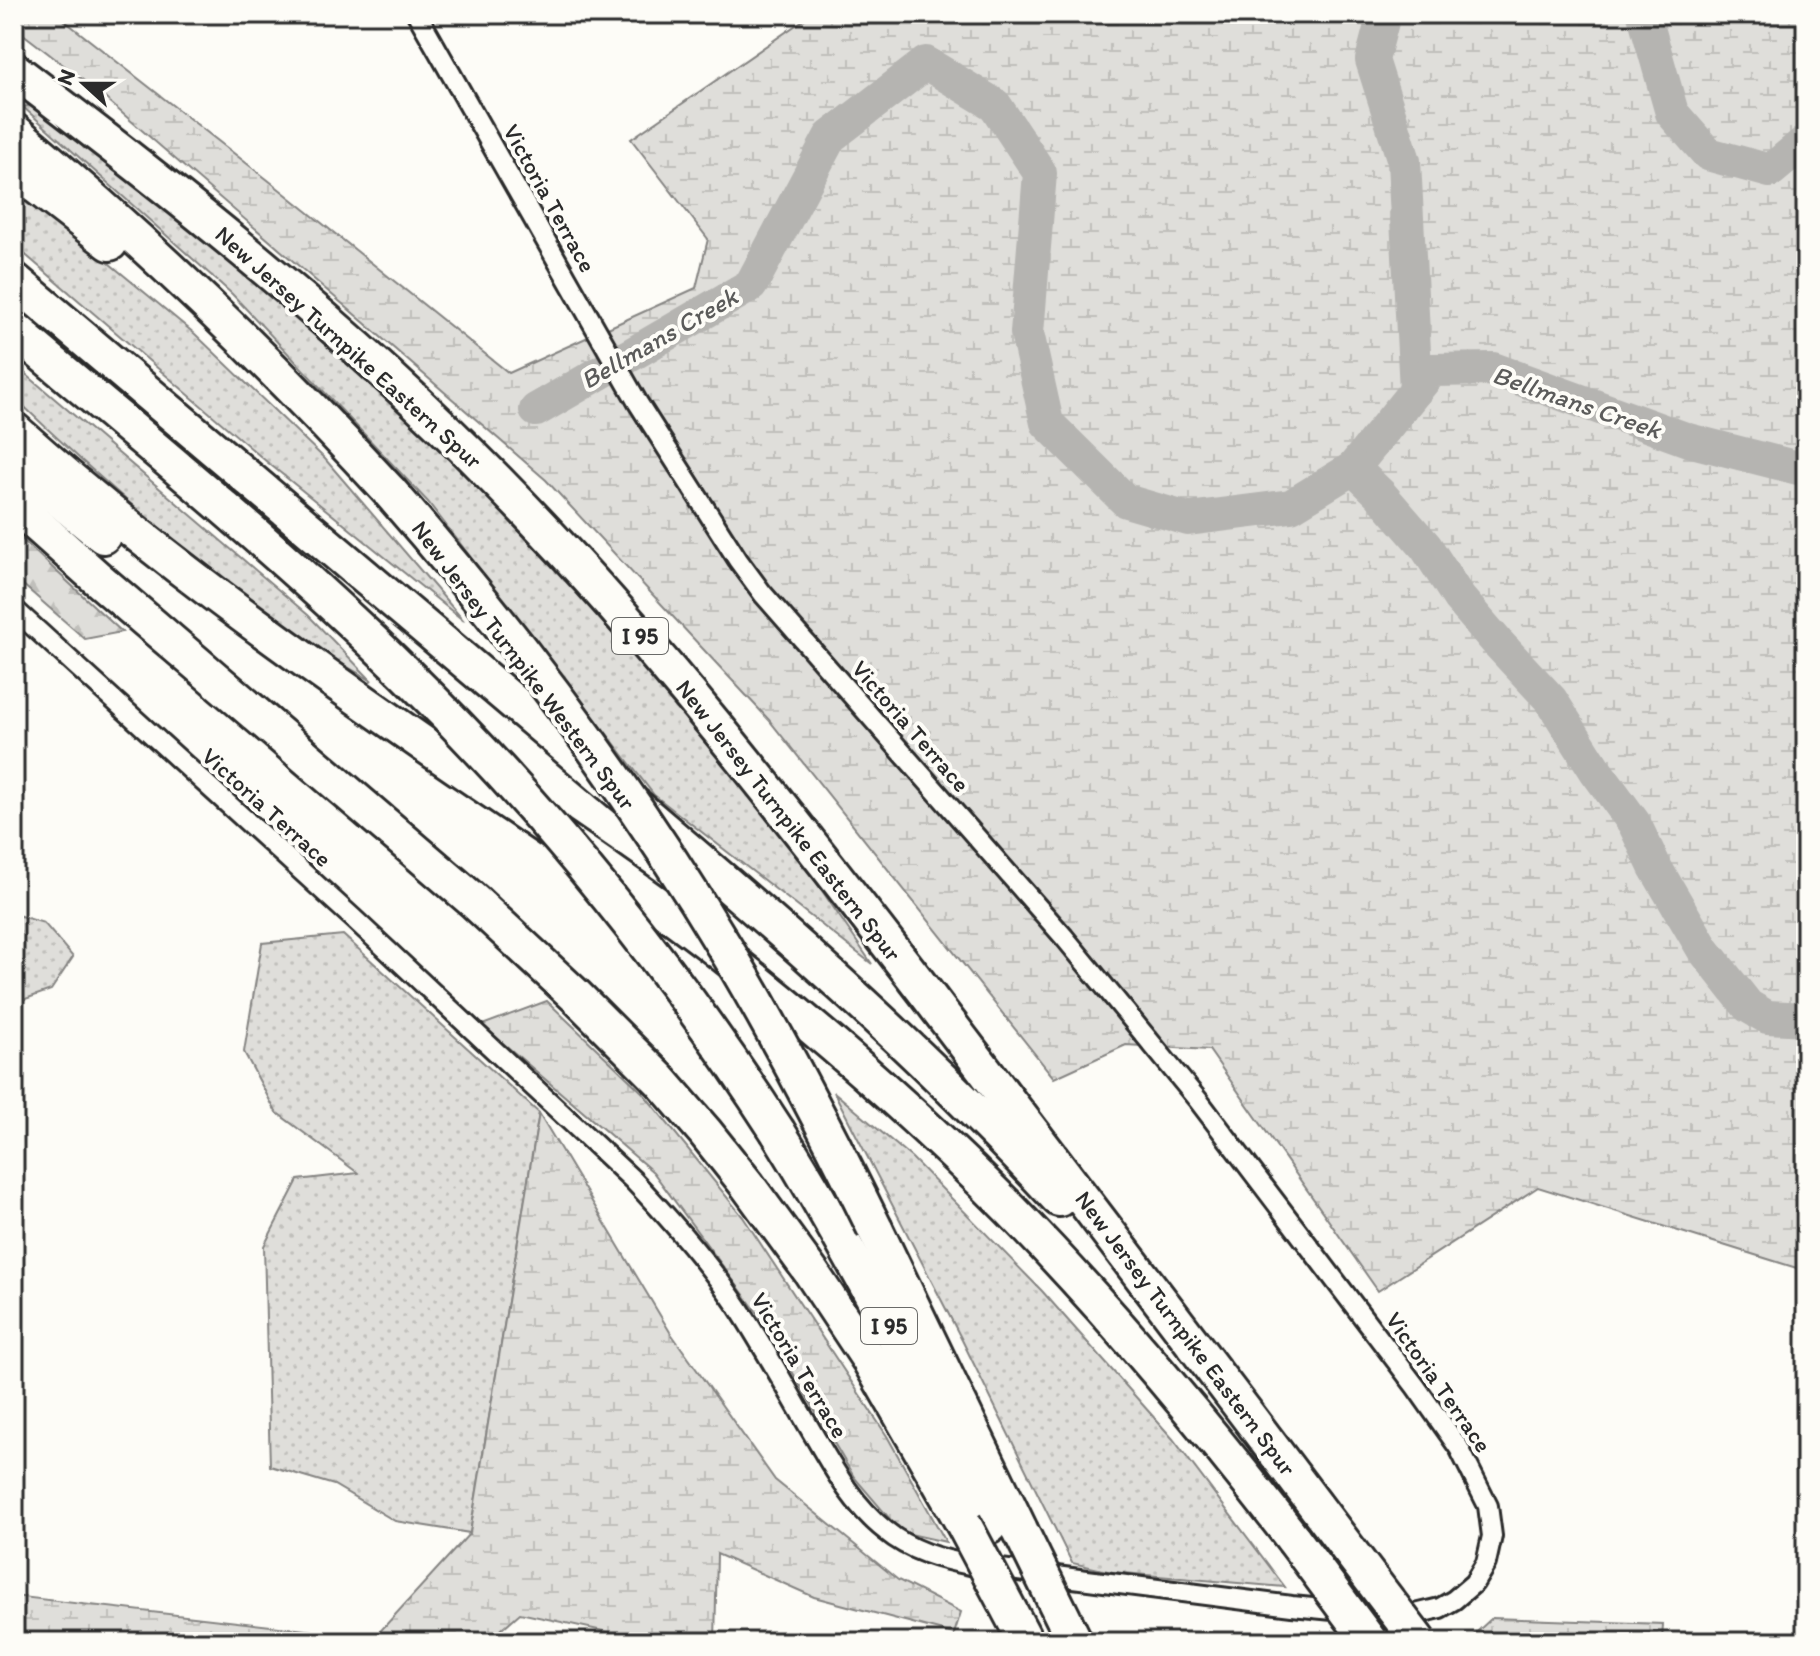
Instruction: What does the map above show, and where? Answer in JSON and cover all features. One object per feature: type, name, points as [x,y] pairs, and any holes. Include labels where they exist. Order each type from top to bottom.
[{"type":"highway","name":"New Jersey Turnpike Eastern Spur","points":[[14,70],[203,216],[305,302],[468,452],[560,547],[680,682],[758,778],[1162,1301],[1419,1642]]},
{"type":"highway","name":"New Jersey Turnpike Western Spur","points":[[14,131],[143,243],[268,365],[390,492],[555,697],[659,845],[769,1024],[875,1229],[991,1526],[1075,1642]]},
{"type":"highway","points":[[14,169],[118,248],[206,326],[268,365]]},
{"type":"highway","points":[[14,280],[797,944],[944,1080],[1162,1301]]},
{"type":"highway","name":"New Jersey Turnpike Western Spur","points":[[21,336],[309,583],[405,673],[542,817],[617,907],[696,1011],[778,1132],[823,1206],[874,1297],[991,1526],[1046,1642]]},
{"type":"highway","name":"New Jersey Turnpike Eastern Spur","points":[[14,430],[144,539],[237,611],[669,913],[785,1005],[882,1088],[1007,1206],[1085,1288],[1206,1428],[1370,1642]]},
{"type":"highway","points":[[14,462],[93,528],[194,605],[310,664]]},
{"type":"highway","points":[[14,504],[539,960],[660,1080],[756,1196],[870,1361],[991,1526],[1026,1642]]},
{"type":"street","name":"Victoria Terrace","points":[[14,609],[375,939],[633,1180],[673,1222],[738,1307],[856,1502],[885,1531],[910,1547],[941,1559],[970,1565],[1384,1615],[1415,1614],[1440,1608],[1474,1583],[1486,1563],[1492,1536],[1488,1506],[1459,1448],[1198,1100],[1125,1009],[763,594],[738,560],[638,403],[417,14]]},
{"type":"green space","points":[[14,14],[56,14],[509,373],[696,288],[708,239],[631,139],[812,14],[1806,14],[1806,1271],[1538,1187],[1378,1291],[1209,1050],[1126,1045],[1054,1078],[769,720],[546,480],[92,87],[14,27]]},
{"type":"green space","points":[[40,103],[254,258],[496,495],[698,729],[814,879],[872,964],[654,795],[428,502],[232,294],[23,107]]},
{"type":"green space","points":[[14,188],[195,334],[325,459],[464,621],[267,462],[14,245]]},
{"type":"green space","points":[[14,364],[308,615],[372,681],[317,649],[261,610],[117,492],[14,397]]},
{"type":"green space","points":[[14,532],[122,632],[85,639],[14,577]]},
{"type":"green space","points":[[14,914],[44,923],[73,957],[51,990],[14,1003]]},
{"type":"green space","points":[[343,935],[539,1113],[470,1533],[395,1521],[334,1485],[270,1466],[264,1246],[298,1180],[358,1173],[276,1112],[244,1052],[262,943]]},
{"type":"green space","points":[[547,1001],[643,1093],[743,1217],[887,1436],[946,1542],[901,1532],[854,1477],[759,1315],[653,1172],[482,1025]]},
{"type":"green space","points":[[834,1092],[912,1158],[1042,1291],[1173,1439],[1285,1587],[1112,1572],[1072,1563]]},
{"type":"green space","points":[[539,1113],[670,1332],[775,1480],[898,1580],[961,1612],[954,1634],[814,1597],[717,1554],[715,1642],[654,1642],[520,1613],[487,1642],[14,1642],[14,1596],[374,1638],[470,1533]]},
{"type":"green space","points":[[1492,1618],[1663,1624],[1662,1642],[1466,1642]]},
{"type":"waterway","points":[[1384,14],[1372,60],[1404,161],[1416,390]]},
{"type":"waterway","points":[[1644,14],[1672,113],[1708,154],[1770,171],[1806,141]]},
{"type":"waterway","name":"Bellmans Creek","points":[[536,410],[751,285],[830,137],[926,63],[995,105],[1040,173],[1027,333],[1047,423],[1126,501],[1188,519],[1291,506],[1353,468],[1432,370],[1493,369],[1688,440],[1806,470]]},
{"type":"waterway","points":[[1353,468],[1426,547],[1459,598],[1551,700],[1596,771],[1634,823],[1655,867],[1703,949],[1748,1006],[1767,1017],[1806,1019]]}]
